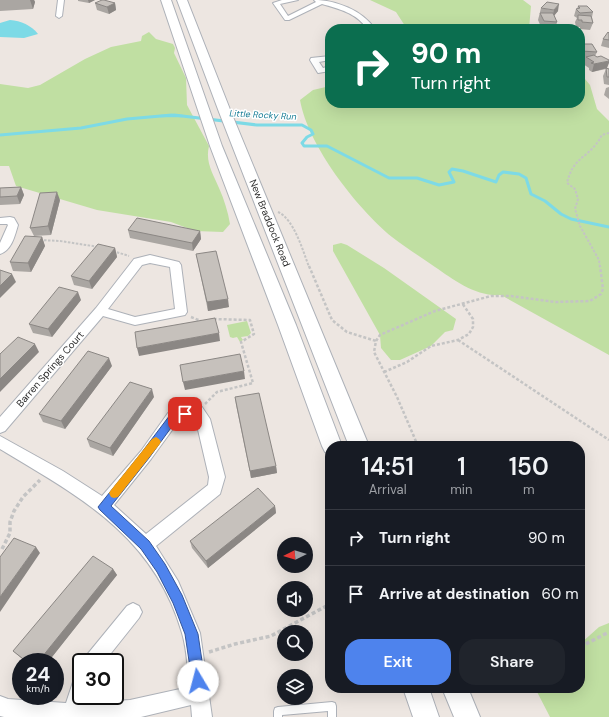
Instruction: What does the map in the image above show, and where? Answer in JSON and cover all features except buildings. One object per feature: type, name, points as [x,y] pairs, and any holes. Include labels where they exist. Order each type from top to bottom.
[{"type":"main road","points":[[166,0],[216,146],[287,326],[330,441]]},
{"type":"main road","name":"New Braddock Road","points":[[182,0],[238,145],[357,441]]},
{"type":"main road","points":[[418,693],[426,717]]},
{"type":"main road","points":[[464,693],[467,717]]},
{"type":"street","points":[[59,16],[61,0]]},
{"type":"street","points":[[310,8],[301,5],[296,0],[276,3],[287,19],[310,8],[319,1],[339,7],[366,20],[368,24]]},
{"type":"street","points":[[325,59],[314,60],[321,70],[325,69]]},
{"type":"street","points":[[0,221],[10,220],[13,225],[7,242],[0,250]]},
{"type":"street","points":[[100,311],[136,321],[181,312],[175,265],[150,260],[138,262]]},
{"type":"street","name":"Barren Springs Court","points":[[0,427],[100,311],[138,262]]},
{"type":"street","points":[[103,507],[146,455],[173,417],[197,411],[203,419],[217,477],[215,489],[145,545]]},
{"type":"street","points":[[0,442],[83,491],[145,545],[161,568],[178,600],[192,634],[202,717]]},
{"type":"street","points":[[99,653],[133,612]]},
{"type":"street","points":[[0,706],[8,709],[72,712],[130,710],[200,694]]},
{"type":"street","points":[[72,712],[74,705]]},
{"type":"lane","points":[[278,717],[278,712],[332,706],[332,717]]},
{"type":"path","points":[[416,441],[397,397],[374,352],[376,341],[385,332],[435,311],[462,303],[500,295],[555,302],[582,302],[590,301],[601,294],[603,289],[599,260],[580,226],[575,209],[578,199],[575,189],[567,183],[568,175],[578,158],[596,144],[602,134],[609,133]]},
{"type":"path","points":[[276,212],[283,214],[291,225],[332,320],[340,329],[347,333],[376,341]]},
{"type":"path","points":[[38,240],[60,241],[104,248]]},
{"type":"path","points":[[110,250],[128,255],[138,262]]},
{"type":"path","points":[[384,372],[407,362],[431,346],[458,340],[469,334],[473,327],[473,319],[462,303]]},
{"type":"path","points":[[181,312],[200,321],[206,320]]},
{"type":"path","points":[[197,411],[217,392],[253,383],[241,342],[254,334],[250,320],[213,319]]},
{"type":"path","points":[[458,340],[609,440]]},
{"type":"path","points":[[2,549],[10,533],[10,522],[14,511],[23,497],[49,471]]},
{"type":"path","points":[[195,656],[235,644],[271,636],[325,607]]},
{"type":"path","points":[[585,644],[609,632]]},
{"type":"green space","points":[[370,0],[523,0],[531,6],[529,24],[404,24],[396,12]]},
{"type":"green space","points":[[149,32],[156,39],[173,44],[175,48],[174,53],[186,78],[187,105],[209,146],[208,157],[210,168],[227,210],[230,224],[223,232],[195,231],[171,222],[97,210],[16,186],[9,166],[0,166],[0,84],[28,88],[40,85],[85,59],[111,47],[141,41],[142,36]]},
{"type":"green space","points":[[585,79],[590,85],[597,109],[609,121],[609,355],[501,295],[483,293],[466,287],[408,249],[378,225],[336,175],[323,156],[313,137],[305,118],[300,100],[313,90],[325,87],[325,108],[585,108]]},
{"type":"green space","points":[[341,243],[347,245],[384,268],[456,319],[453,330],[445,332],[431,346],[400,360],[391,360],[381,348],[380,335],[333,251],[333,245]]},
{"type":"green space","points":[[247,321],[251,333],[248,336],[241,337],[243,340],[240,342],[237,337],[230,337],[227,325]]},
{"type":"green space","points":[[609,623],[609,717],[550,717],[538,693],[585,693],[585,640],[599,627]]},
{"type":"water","points":[[10,20],[26,24],[38,34],[24,38],[0,37],[0,23]]},
{"type":"waterway","name":"Little Rocky Run","points":[[0,135],[81,128],[127,119],[172,115]]},
{"type":"waterway","name":"Little Rocky Run","points":[[174,115],[257,125],[302,125],[311,130],[313,134],[307,137],[302,143],[304,146],[327,146],[389,178],[417,178],[439,185],[454,182],[449,172],[452,169],[496,182],[499,175],[503,172],[519,174],[526,178],[531,194],[545,201],[561,214],[571,219],[609,227]]},
{"type":"waterway","name":"Little Rocky Run","points":[[161,116],[182,116]]},
{"type":"slow traffic","points":[[114,493],[156,442]]},
{"type":"route","points":[[185,414],[173,417],[146,455],[103,507],[114,515],[145,545],[161,568],[178,600],[192,634],[198,681]]}]
